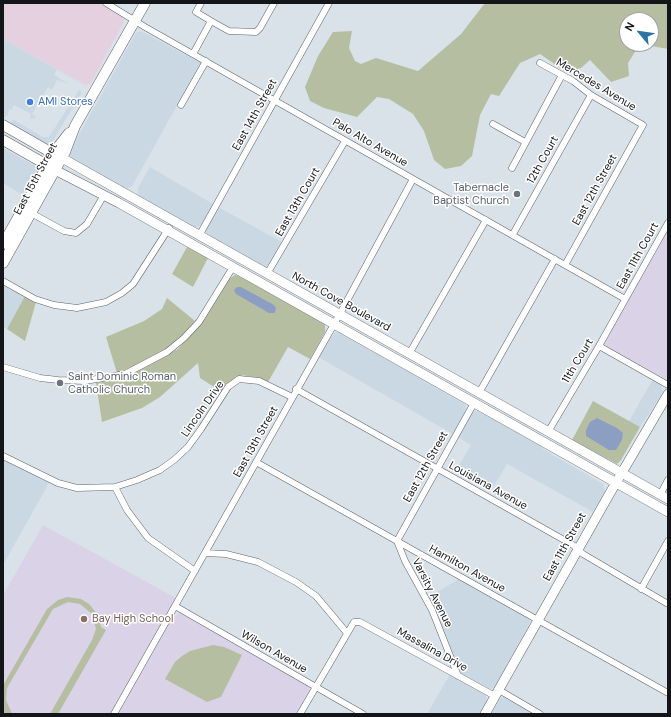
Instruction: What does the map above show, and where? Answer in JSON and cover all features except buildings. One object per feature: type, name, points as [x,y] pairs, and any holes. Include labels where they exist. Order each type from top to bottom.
[{"type":"main road","name":"East 15th Street","points":[[3,263],[9,236],[31,213],[58,156],[145,3]]},
{"type":"main road","name":"North Cove Boulevard","points":[[3,125],[664,497]]},
{"type":"main road","points":[[3,140],[154,223],[189,236],[199,236]]},
{"type":"main road","name":"East 15th Street","points":[[3,244],[52,168]]},
{"type":"main road","name":"North Cove Boulevard","points":[[169,229],[233,267],[668,512]]},
{"type":"main road","name":"East 11th Street","points":[[485,714],[668,394]]},
{"type":"street","name":"Palo Alto Avenue","points":[[106,3],[345,141],[513,234],[625,299]]},
{"type":"street","points":[[200,3],[196,12],[229,31],[255,33],[260,28],[274,3]]},
{"type":"street","name":"East 14th Street","points":[[199,236],[329,3]]},
{"type":"street","points":[[193,54],[211,21]]},
{"type":"street","points":[[181,105],[206,61]]},
{"type":"street","name":"Mercedes Avenue","points":[[540,63],[643,125]]},
{"type":"street","name":"12th Court","points":[[512,168],[562,75]]},
{"type":"street","name":"12th Court","points":[[513,234],[591,95]]},
{"type":"street","points":[[493,124],[525,142]]},
{"type":"street","name":"East 12th Street","points":[[565,265],[643,125]]},
{"type":"street","name":"East 13th Court","points":[[267,274],[345,141]]},
{"type":"street","name":"East 13th Street","points":[[114,714],[334,324],[413,179]]},
{"type":"street","points":[[31,213],[62,230],[76,233],[82,230],[89,222],[104,195]]},
{"type":"street","points":[[409,354],[486,220]]},
{"type":"street","name":"East 11th Court","points":[[625,299],[668,223]]},
{"type":"street","points":[[3,281],[38,300],[54,305],[82,307],[106,302],[122,293],[133,284],[169,229]]},
{"type":"street","points":[[479,393],[554,259]]},
{"type":"street","points":[[3,367],[33,376],[58,380],[91,380],[126,374],[167,352],[184,338],[199,322],[233,267]]},
{"type":"street","name":"11th Court","points":[[548,432],[625,299]]},
{"type":"street","points":[[599,346],[668,385]]},
{"type":"street","name":"Lincoln Drive","points":[[3,456],[58,483],[77,488],[115,486],[136,480],[160,470],[174,460],[188,447],[228,387],[239,379],[245,378],[259,381],[292,397]]},
{"type":"street","name":"Louisiana Avenue","points":[[296,389],[573,545],[641,589],[668,604]]},
{"type":"street","name":"East 12th Street","points":[[397,541],[474,403]]},
{"type":"street","name":"Hamilton Avenue","points":[[256,462],[668,693]]},
{"type":"street","points":[[664,497],[668,480]]},
{"type":"street","points":[[115,486],[132,520],[148,538],[195,571]]},
{"type":"street","name":"Varsity Avenue","points":[[397,541],[405,561],[432,610],[458,676]]},
{"type":"street","points":[[641,589],[668,541]]},
{"type":"street","points":[[205,553],[226,554],[258,562],[296,582],[316,596],[347,633],[300,714]]},
{"type":"street","name":"Wilson Avenue","points":[[175,606],[315,688],[363,714]]},
{"type":"street","name":"Massalina Drive","points":[[347,633],[354,622],[360,622],[458,676],[540,714]]},
{"type":"shaded area","points":[[3,3],[102,3],[122,15],[124,22],[91,83],[86,85],[3,39]]},
{"type":"shaded area","points":[[141,31],[201,63],[132,186],[126,189],[71,158],[69,152],[136,33]]},
{"type":"shaded area","points":[[3,39],[86,85],[84,85],[57,70],[54,75],[69,84],[57,80],[52,90],[48,87],[32,114],[36,117],[35,118],[30,119],[31,114],[14,105],[11,110],[9,109],[8,115],[3,118]]},
{"type":"shaded area","points":[[79,90],[81,91],[81,94],[51,144],[48,145],[12,125],[11,122],[14,120],[43,137],[49,137]]},
{"type":"shaded area","points":[[3,148],[35,166],[38,170],[38,173],[26,197],[3,183]]},
{"type":"shaded area","points":[[150,167],[213,204],[201,225],[194,228],[138,195],[138,188]]},
{"type":"shaded area","points":[[218,207],[282,242],[267,266],[264,267],[207,235],[206,229]]},
{"type":"shaded area","points":[[668,228],[668,380],[606,347],[604,343]]},
{"type":"shaded area","points":[[3,285],[25,296],[7,329],[3,327]]},
{"type":"shaded area","points":[[335,332],[339,332],[465,404],[466,411],[453,434],[318,357]]},
{"type":"shaded area","points":[[653,379],[661,385],[663,393],[640,427],[629,421]]},
{"type":"shaded area","points":[[475,411],[481,412],[536,443],[546,451],[603,484],[605,492],[593,512],[507,464],[492,489],[457,469],[471,445],[458,437],[472,413]]},
{"type":"shaded area","points":[[3,459],[49,483],[3,565]]},
{"type":"shaded area","name":"Bay High School","points":[[43,525],[176,598],[111,714],[3,714],[3,595]]},
{"type":"shaded area","points":[[459,579],[528,617],[530,622],[495,687],[491,689],[462,674],[428,597]]},
{"type":"shaded area","name":"Bay High School","points":[[180,613],[308,686],[310,690],[297,714],[118,714],[172,618]]},
{"type":"shaded area","points":[[450,674],[486,695],[487,701],[480,714],[427,714]]},
{"type":"shaded area","points":[[503,697],[533,714],[491,714],[500,699]]},
{"type":"green space","points":[[485,3],[668,3],[668,49],[659,47],[659,12],[619,12],[619,52],[635,52],[628,63],[629,76],[611,82],[590,60],[581,68],[566,72],[540,54],[520,63],[499,96],[491,94],[480,115],[472,156],[461,166],[445,169],[434,160],[424,131],[413,114],[389,99],[377,97],[357,117],[324,108],[310,101],[305,87],[318,56],[333,32],[352,31],[349,48],[355,61],[361,64],[376,58],[418,71],[461,34]]},
{"type":"green space","points":[[187,247],[208,258],[193,287],[172,274]]},
{"type":"green space","points":[[235,275],[325,324],[325,332],[310,359],[288,347],[268,382],[259,378],[242,375],[227,384],[222,392],[200,378],[198,363],[160,397],[142,408],[102,422],[96,383],[127,376],[178,349],[201,323],[229,279]]},
{"type":"green space","points":[[25,296],[36,302],[25,341],[7,329]]},
{"type":"green space","points":[[167,298],[195,321],[179,339],[165,350],[136,366],[117,373],[106,337],[144,321],[162,309]]},
{"type":"green space","points":[[593,401],[640,427],[621,460],[617,464],[572,440]]},
{"type":"green space","points":[[67,597],[81,599],[89,604],[98,615],[101,627],[106,630],[58,714],[50,714],[92,640],[96,629],[92,614],[80,604],[68,602],[53,609],[7,688],[6,700],[12,714],[4,714],[3,686],[5,682],[47,609],[58,600]]},
{"type":"green space","points":[[213,645],[224,647],[242,655],[221,697],[207,702],[165,679],[175,662],[182,656],[190,651]]},
{"type":"water","points":[[237,287],[241,287],[274,305],[276,308],[275,313],[269,313],[236,294],[234,290]]},
{"type":"water","points":[[597,418],[617,428],[623,433],[622,440],[616,450],[609,450],[586,436],[586,430],[590,422]]},
{"type":"place","name":"AMI Stores","points":[[30,102]]},
{"type":"place","name":"Tabernacle Baptist Church","points":[[517,194]]},
{"type":"place","name":"Saint Dominic Roman Catholic Church","points":[[60,383]]},
{"type":"place","name":"Bay High School","points":[[84,619]]}]
